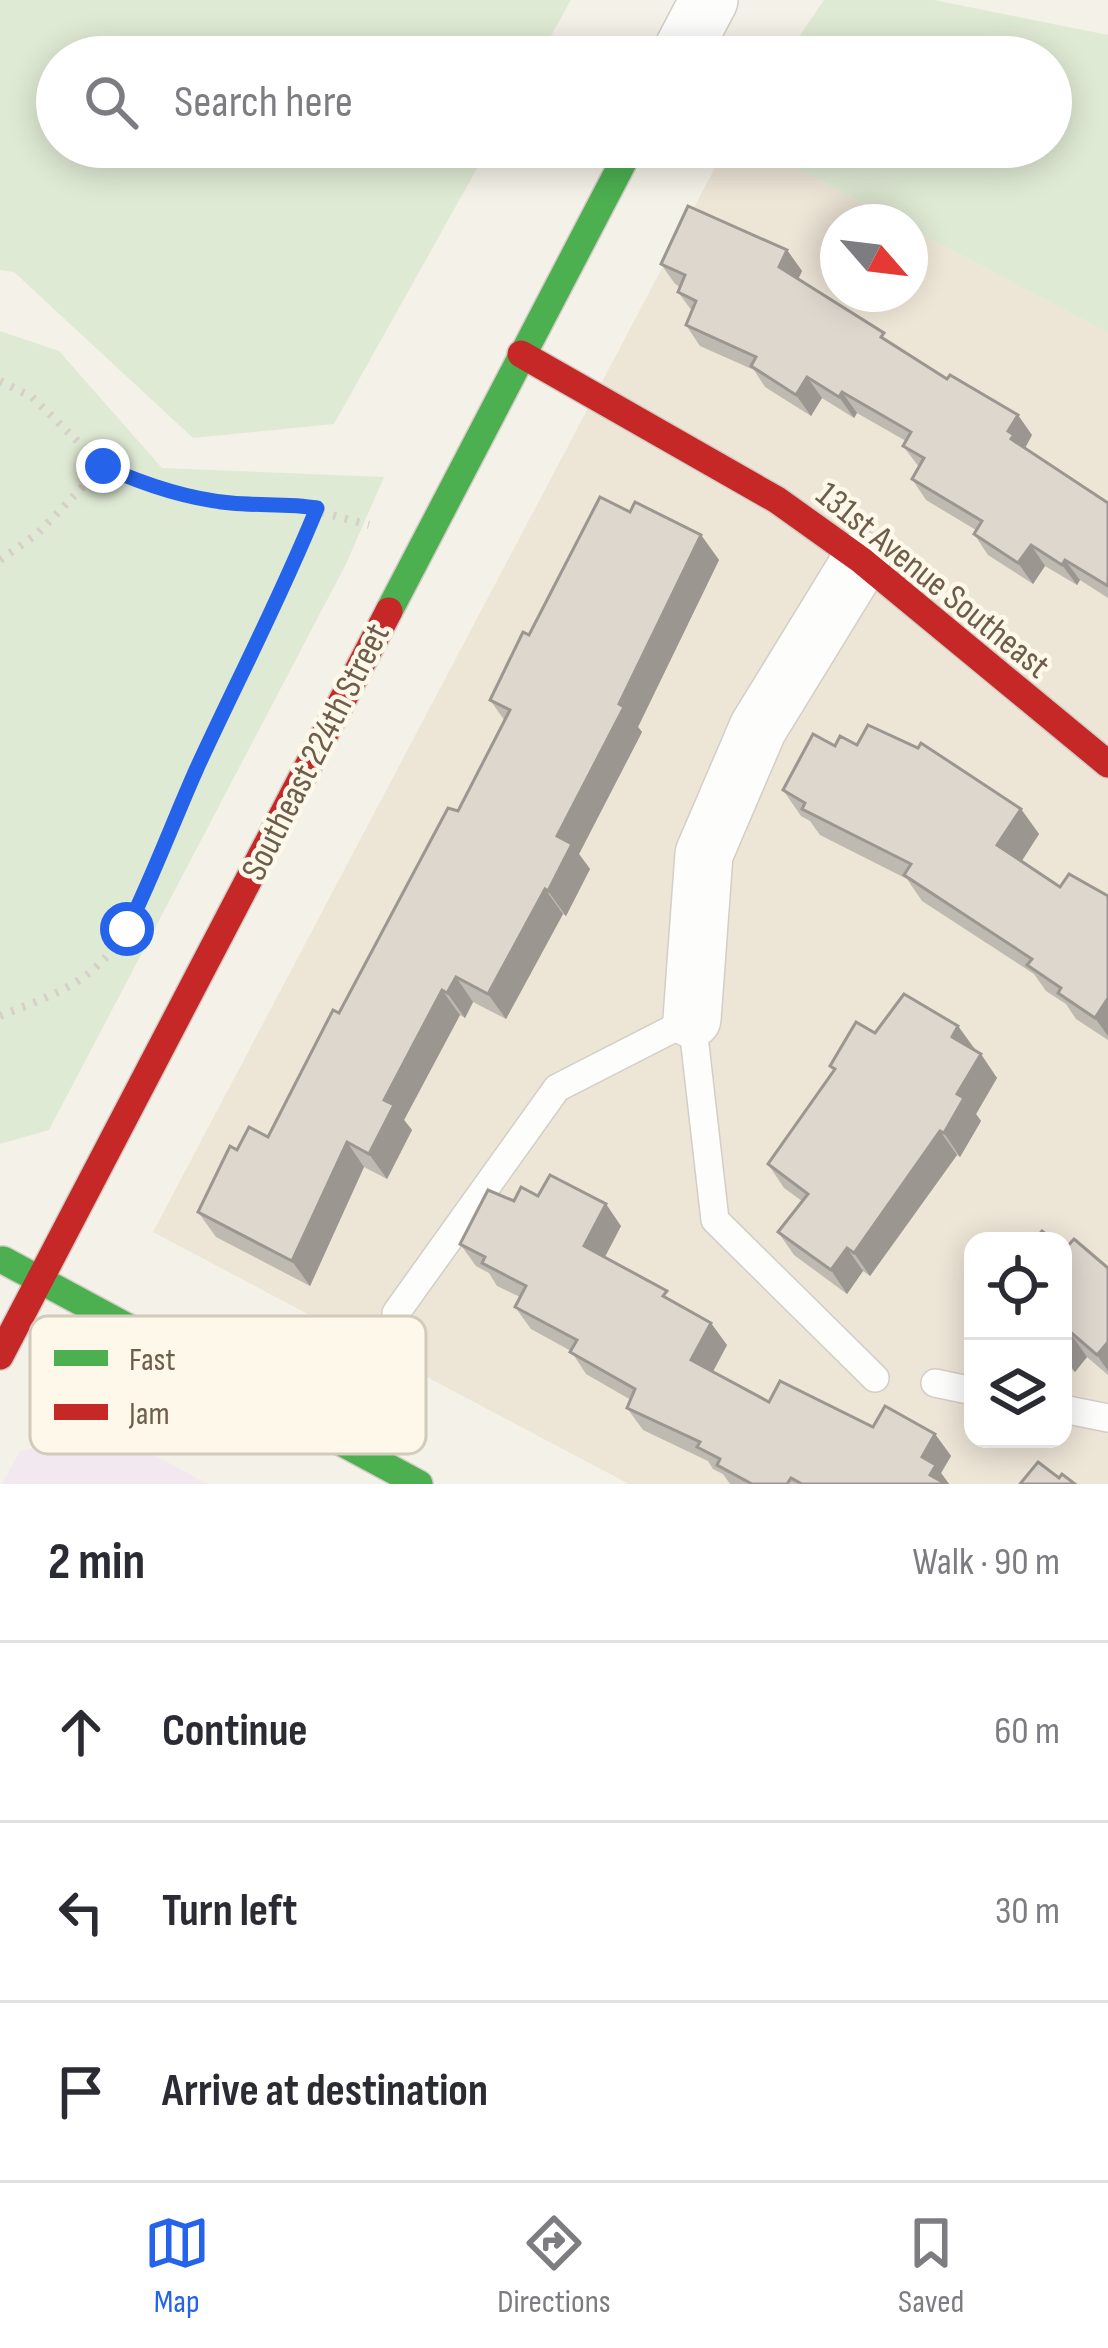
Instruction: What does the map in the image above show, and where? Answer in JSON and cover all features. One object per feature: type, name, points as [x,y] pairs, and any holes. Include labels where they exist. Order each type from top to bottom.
[{"type":"street","points":[[690,36],[709,0]]},
{"type":"street","name":"Southeast 224th Street","points":[[0,1356],[620,168]]},
{"type":"street","name":"131st Avenue Southeast","points":[[521,353],[777,500],[861,560],[1108,764]]},
{"type":"street","points":[[692,1019],[704,854],[758,728],[861,560]]},
{"type":"street","points":[[0,1258],[108,1316]]},
{"type":"street","points":[[363,1454],[418,1484]]},
{"type":"lane","points":[[396,1313],[557,1088],[692,1019],[715,1220],[875,1378]]},
{"type":"lane","points":[[935,1383],[964,1388]]},
{"type":"lane","points":[[1072,1411],[1108,1418]]},
{"type":"path","points":[[0,381],[32,398],[103,466],[208,500],[317,508],[127,929],[99,965],[67,988],[0,1016]]},
{"type":"path","points":[[0,560],[37,534],[103,466]]},
{"type":"shaded area","points":[[715,168],[796,168],[864,204],[820,204],[820,312],[928,312],[928,238],[1108,333],[1108,1484],[629,1484],[426,1377],[426,1316],[312,1316],[153,1232]]},
{"type":"shaded area","points":[[20,1451],[152,1454],[208,1484],[2,1484]]},
{"type":"green space","points":[[0,0],[571,0],[551,36],[36,36],[36,168],[477,168],[334,424],[193,438],[14,272],[0,270]]},
{"type":"green space","points":[[824,0],[934,0],[1108,35],[1108,333],[928,238],[928,204],[864,204],[796,168],[1072,168],[1072,36],[799,36]]},
{"type":"green space","points":[[0,331],[59,351],[162,468],[384,477],[346,564],[49,1130],[0,1144]]},
{"type":"building","points":[[688,206],[787,250],[779,267],[820,293],[820,312],[851,312],[947,379],[950,375],[1018,415],[1008,431],[1014,435],[1011,439],[1108,503],[1108,586],[1031,545],[1018,563],[974,534],[982,521],[912,479],[924,458],[903,446],[911,432],[807,377],[796,395],[751,366],[756,357],[686,325],[696,301],[678,292],[685,275],[661,264]]},
{"type":"building","points":[[600,497],[630,512],[635,502],[701,535],[619,704],[624,707],[557,836],[572,844],[548,891],[545,889],[488,994],[456,977],[447,993],[442,990],[384,1100],[394,1105],[369,1154],[347,1142],[292,1261],[198,1212],[230,1146],[237,1150],[249,1127],[268,1137],[333,1010],[339,1013],[448,808],[458,811],[510,710],[490,700]]},
{"type":"building","points":[[868,725],[918,748],[921,743],[1021,809],[997,845],[1060,887],[1069,874],[1108,896],[1108,998],[1095,1018],[1027,965],[1032,959],[904,875],[911,864],[802,809],[805,803],[783,790],[813,734],[835,746],[840,736],[857,745]]},
{"type":"building","points":[[904,994],[958,1026],[952,1037],[981,1054],[957,1094],[964,1098],[944,1133],[940,1131],[854,1253],[847,1248],[831,1270],[778,1232],[808,1194],[768,1164],[835,1069],[830,1066],[856,1022],[875,1033]]},
{"type":"building","points":[[550,1175],[606,1204],[584,1246],[667,1291],[663,1296],[711,1323],[691,1360],[769,1402],[780,1381],[873,1427],[885,1406],[935,1434],[922,1457],[936,1465],[930,1475],[946,1484],[802,1484],[791,1478],[787,1484],[752,1484],[717,1465],[720,1459],[697,1447],[700,1442],[627,1408],[635,1389],[570,1352],[577,1340],[515,1307],[526,1286],[482,1263],[485,1257],[460,1244],[488,1190],[514,1201],[521,1187],[538,1196]]},
{"type":"building","points":[[1072,1241],[1108,1268],[1108,1342],[1097,1355],[1072,1333]]},
{"type":"building","points":[[1038,1462],[1059,1478],[1062,1474],[1075,1484],[1020,1484]]},
{"type":"traffic: fast","points":[[389,611],[620,168]]},
{"type":"traffic: fast","points":[[3,1260],[107,1316]]},
{"type":"traffic: fast","points":[[363,1454],[419,1484]]},
{"type":"traffic: jam","points":[[521,354],[777,500],[861,560],[1108,764]]},
{"type":"traffic: jam","points":[[0,1356],[389,611]]},
{"type":"route","points":[[103,466],[208,500],[317,508],[127,929]]}]
